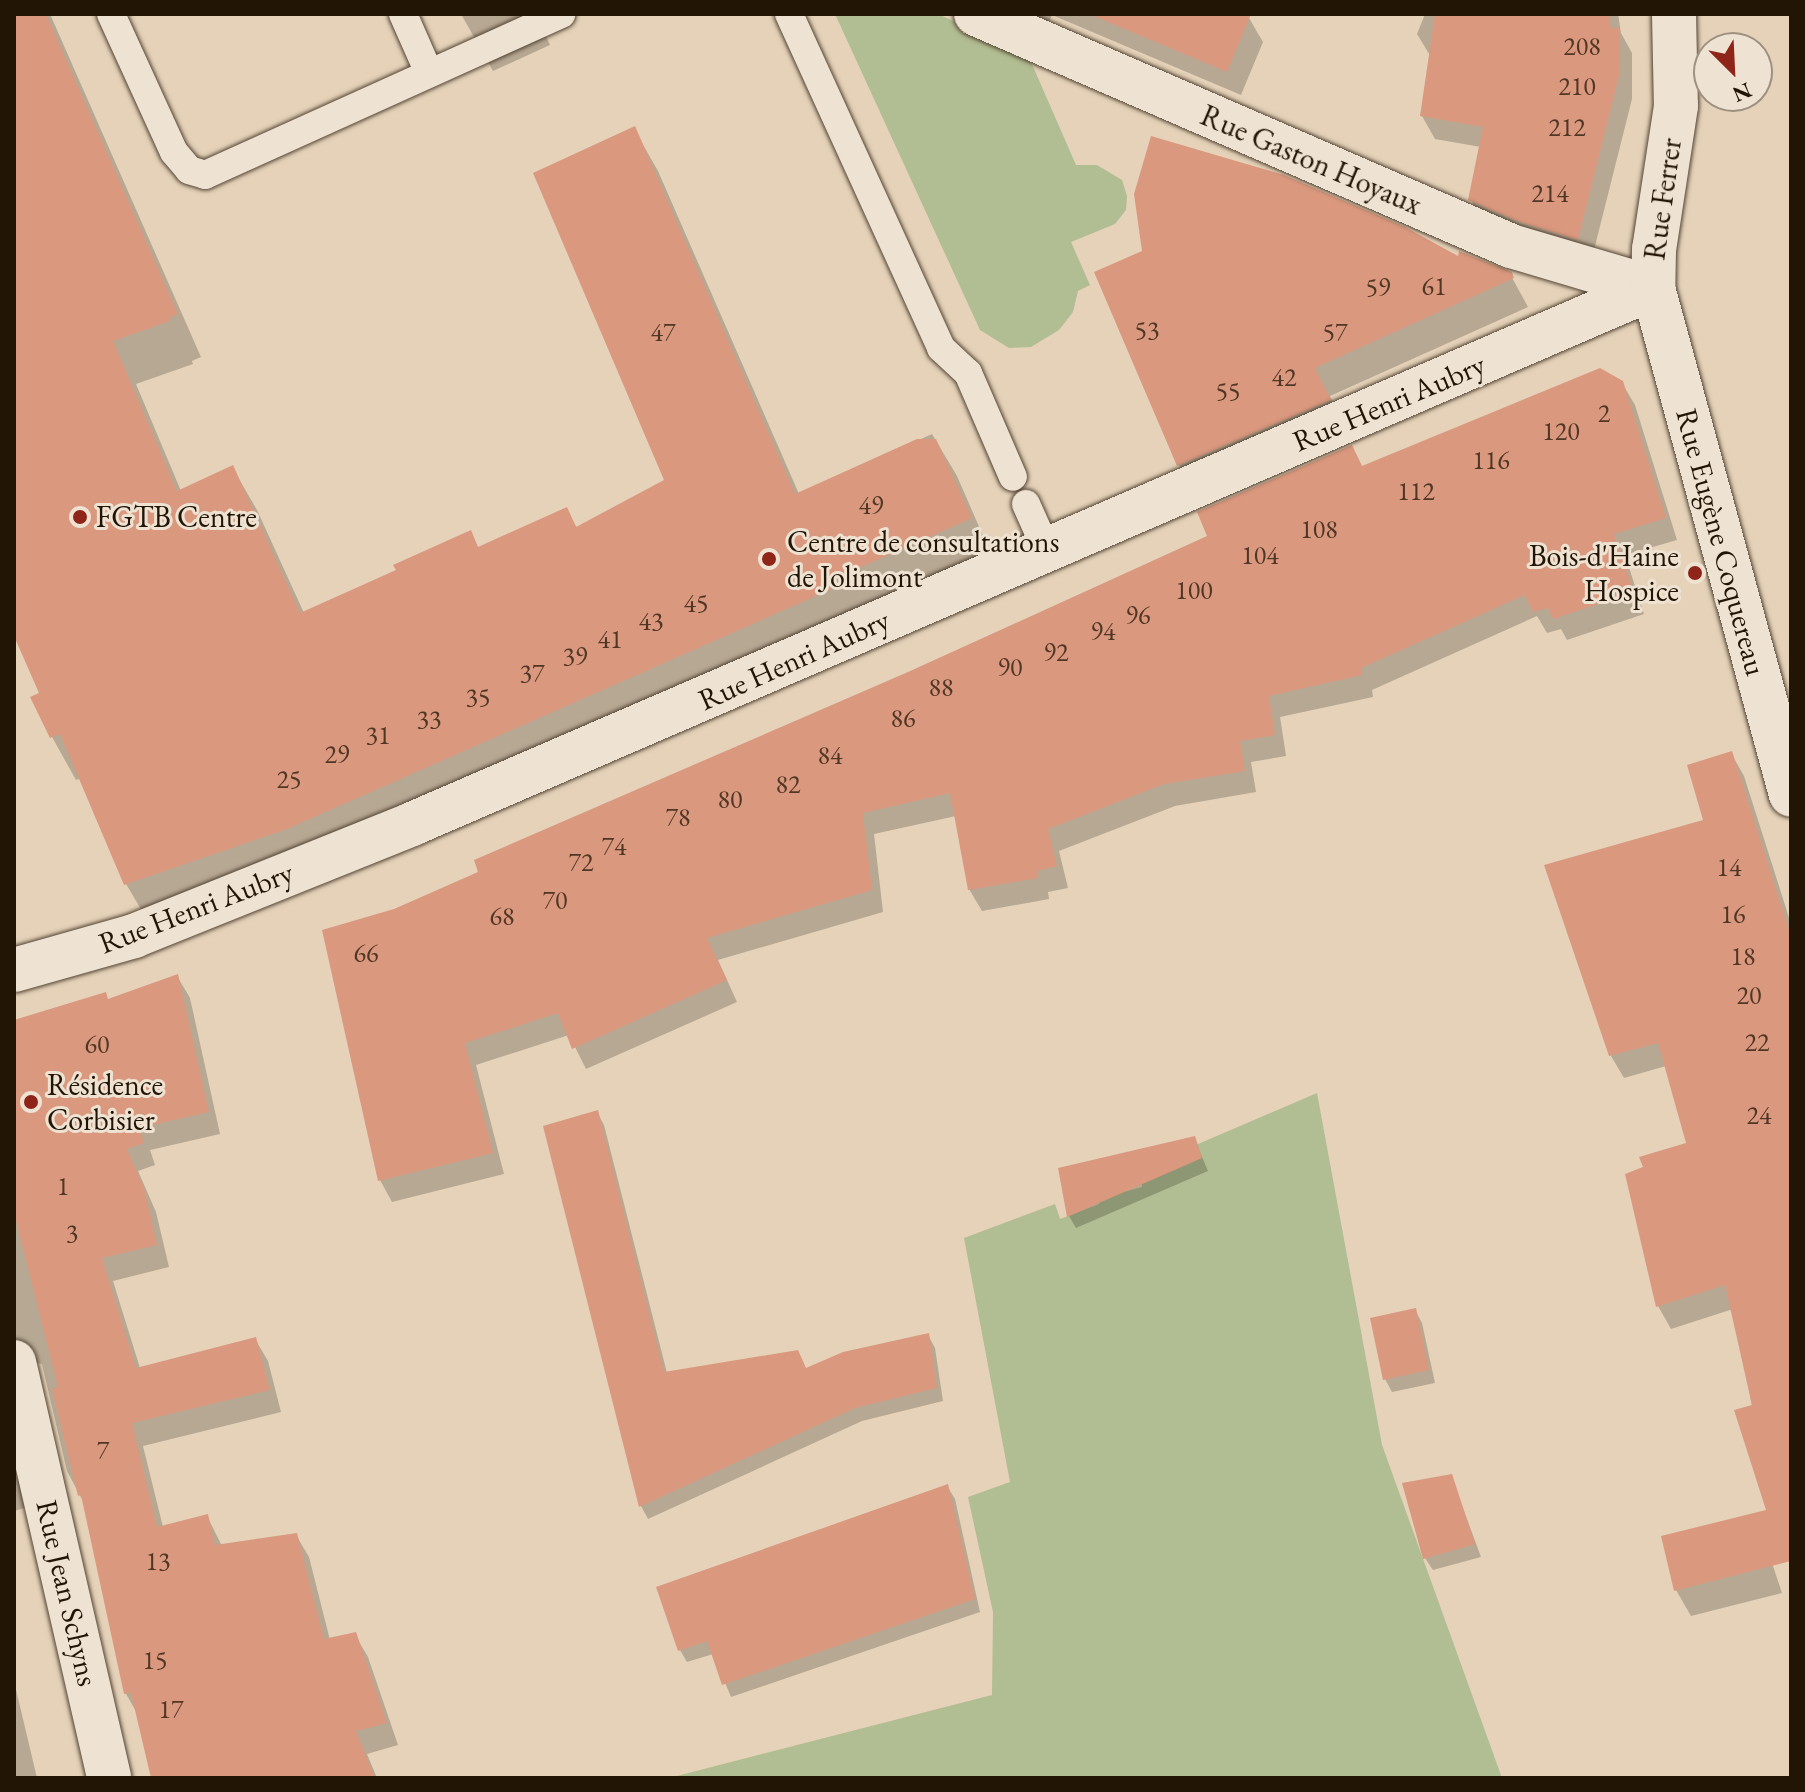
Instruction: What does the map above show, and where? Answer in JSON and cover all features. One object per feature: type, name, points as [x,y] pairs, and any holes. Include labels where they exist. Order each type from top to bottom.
[{"type":"street","name":"Rue Gaston Hoyaux","points":[[976,14],[1511,246],[1653,288]]},
{"type":"street","name":"Rue Ferrer","points":[[1653,288],[1654,249],[1676,106],[1674,14]]},
{"type":"street","name":"Rue Henri Aubry","points":[[14,970],[134,936],[412,824],[762,676],[1046,549],[1653,288]]},
{"type":"street","name":"Rue Eugène Coquereau","points":[[1653,288],[1791,795]]},
{"type":"street","name":"Rue Jean Schyns","points":[[14,1362],[109,1778]]},
{"type":"lane","points":[[111,14],[174,152],[189,170],[205,175],[561,14]]},
{"type":"lane","points":[[403,14],[429,73]]},
{"type":"lane","points":[[789,14],[941,348],[968,373],[1013,477]]},
{"type":"lane","points":[[1026,504],[1046,549]]},
{"type":"green space","points":[[835,14],[938,14],[1028,55],[1076,165],[1097,165],[1122,180],[1127,196],[1126,210],[1115,224],[1071,242],[1090,285],[1078,291],[1073,312],[1059,330],[1031,347],[1009,348],[980,330]]},
{"type":"green space","points":[[1317,1093],[1382,1445],[1502,1778],[669,1778],[992,1695],[993,1612],[968,1497],[1010,1482],[964,1238],[1055,1204],[1060,1219],[1099,1204],[1098,1199],[1142,1187],[1140,1169]]},
{"type":"building","points":[[14,14],[46,14],[178,314],[169,318],[170,321],[113,341],[177,491],[233,465],[300,613],[396,570],[393,565],[471,530],[478,547],[567,507],[576,527],[664,480],[533,173],[635,126],[795,494],[917,439],[936,439],[972,518],[832,580],[832,589],[287,829],[124,885],[60,734],[50,738],[30,697],[39,693],[14,636]]},
{"type":"building","points":[[1089,14],[1251,14],[1227,72]]},
{"type":"building","points":[[1435,14],[1609,14],[1611,29],[1620,27],[1619,76],[1578,240],[1520,222],[1468,200],[1483,127],[1420,116]]},
{"type":"building","points":[[1151,136],[1284,175],[1405,227],[1458,256],[1459,251],[1512,272],[1514,278],[1315,368],[1331,400],[1177,466],[1094,272],[1142,251],[1134,194]]},
{"type":"building","points":[[1600,368],[1623,381],[1666,518],[1614,534],[1634,592],[1553,619],[1548,608],[1533,612],[1525,595],[1361,668],[1362,675],[1269,696],[1275,735],[1240,741],[1245,771],[1164,784],[1048,829],[1057,866],[1037,871],[1038,878],[968,890],[950,793],[863,813],[872,890],[707,938],[727,980],[572,1049],[558,1013],[465,1043],[493,1153],[378,1181],[322,930],[394,909],[478,872],[474,860],[908,672],[1207,536],[1197,512],[1352,445],[1362,466]]},
{"type":"building","points":[[1732,751],[1791,936],[1791,1561],[1674,1591],[1661,1536],[1766,1510],[1734,1410],[1752,1405],[1725,1285],[1656,1307],[1625,1174],[1643,1167],[1639,1157],[1686,1143],[1658,1043],[1609,1056],[1544,865],[1703,820],[1687,765]]},
{"type":"building","points":[[178,974],[209,1112],[139,1128],[144,1143],[127,1149],[144,1188],[157,1245],[102,1258],[136,1368],[256,1337],[270,1390],[132,1423],[157,1527],[208,1514],[215,1545],[297,1533],[324,1639],[356,1632],[387,1723],[356,1731],[375,1778],[151,1778],[131,1693],[124,1694],[81,1495],[78,1496],[52,1389],[58,1387],[14,1212],[14,1020],[106,992],[108,999]]},
{"type":"building","points":[[598,1110],[664,1372],[798,1350],[806,1368],[843,1352],[929,1333],[937,1388],[855,1408],[639,1507],[543,1126]]},
{"type":"building","points":[[1195,1136],[1202,1158],[1067,1217],[1058,1168]]},
{"type":"building","points":[[1416,1308],[1429,1370],[1383,1380],[1370,1318]]},
{"type":"building","points":[[1452,1474],[1475,1544],[1423,1559],[1402,1483]]},
{"type":"building","points":[[948,1484],[975,1599],[722,1685],[707,1641],[678,1651],[656,1587]]},
{"type":"place","name":"FGTB Centre","points":[[80,517]]},
{"type":"place","name":"Centre de consultations de Jolimont","points":[[769,559]]},
{"type":"place","name":"Bois-d'Haine Hospice","points":[[1695,573]]},
{"type":"place","name":"Résidence Corbisier","points":[[31,1102]]}]
